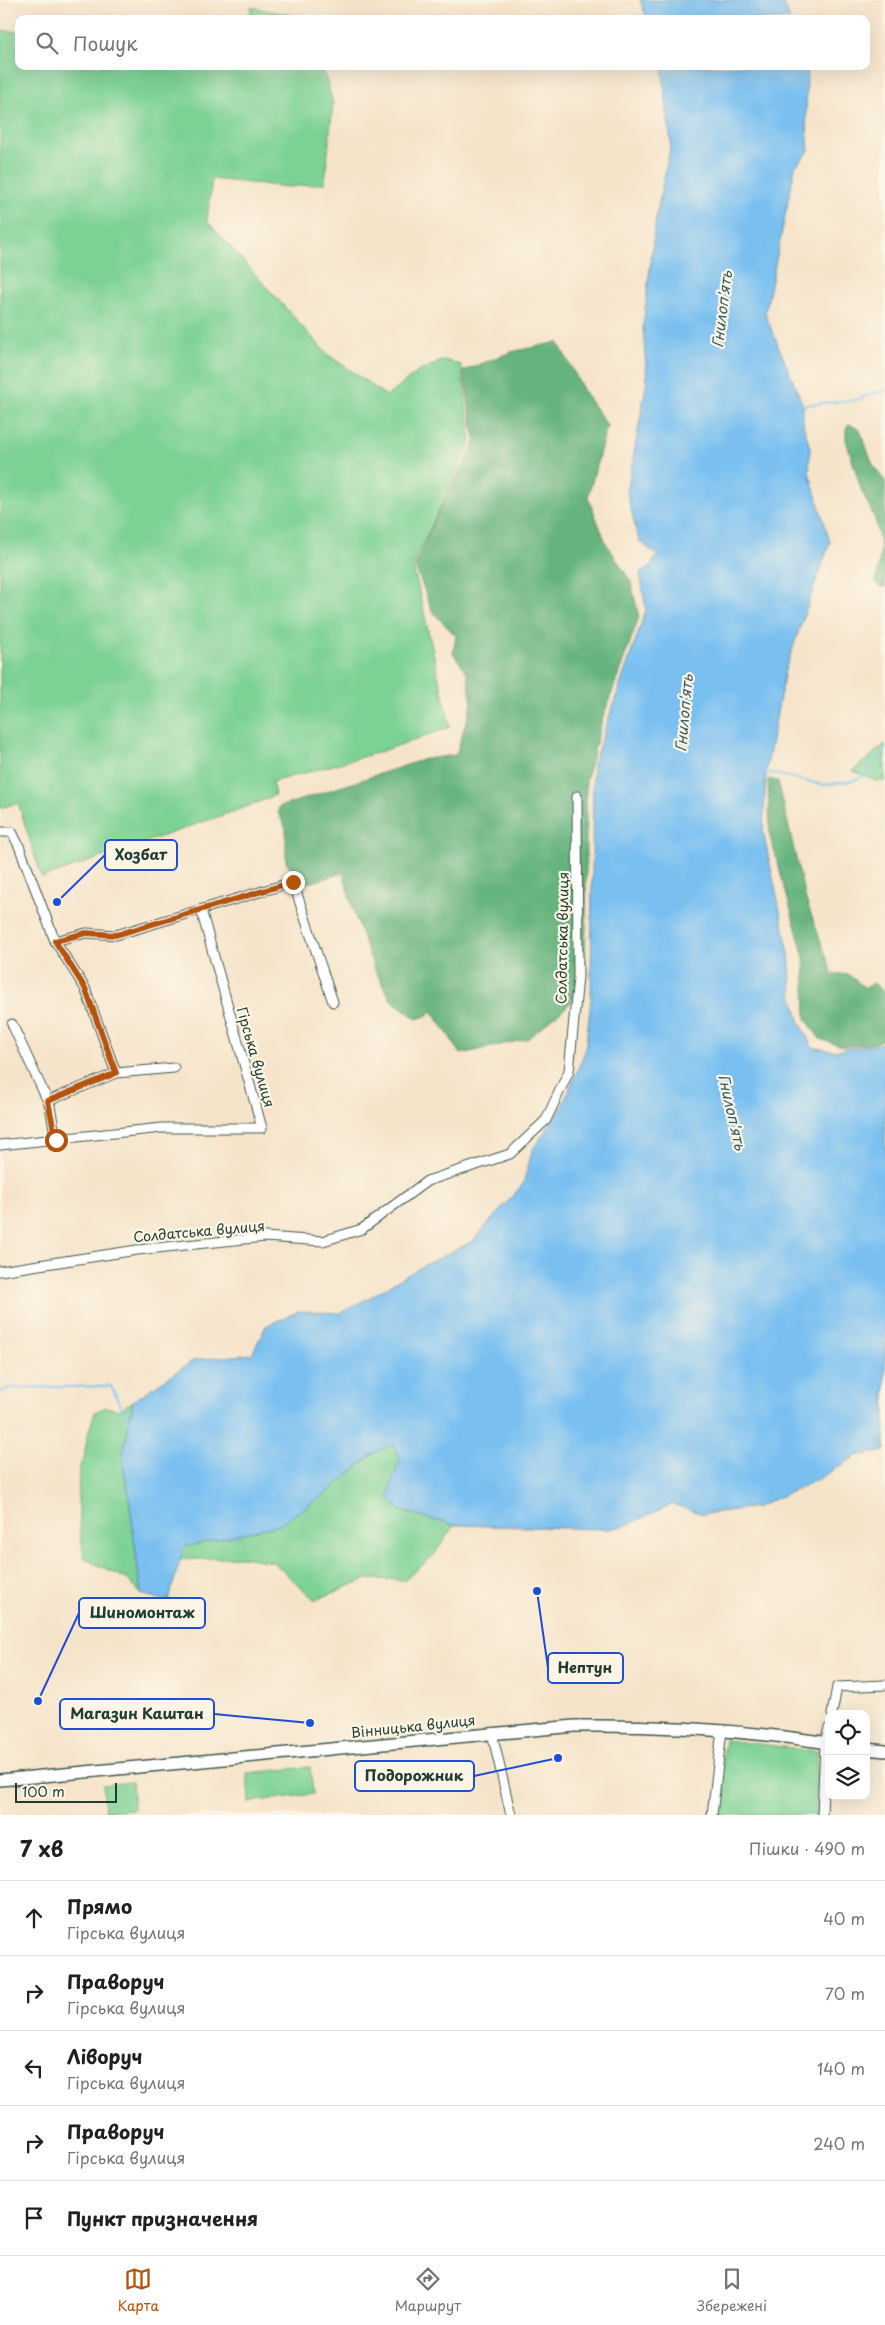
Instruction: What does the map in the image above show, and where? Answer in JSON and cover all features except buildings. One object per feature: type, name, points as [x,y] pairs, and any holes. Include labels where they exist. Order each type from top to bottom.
[{"type":"main road","name":"Вінницька вулиця","points":[[0,1780],[492,1733],[604,1726],[659,1726],[722,1730],[825,1743]]},
{"type":"main road","points":[[870,1749],[885,1751]]},
{"type":"street","name":"Солдатська вулиця","points":[[0,1271],[137,1250],[265,1237],[323,1241],[362,1229],[427,1180],[510,1154],[546,1120],[569,1071],[578,977],[577,796]]},
{"type":"street","points":[[0,832],[12,832],[20,846],[55,941],[85,988],[116,1073]]},
{"type":"street","points":[[55,941],[86,933],[116,935],[293,882],[333,1002]]},
{"type":"street","name":"Гірська вулиця","points":[[0,1145],[162,1128],[262,1128],[201,910]]},
{"type":"street","points":[[12,1024],[48,1101],[56,1140]]},
{"type":"street","points":[[48,1101],[116,1073],[174,1068]]},
{"type":"street","points":[[0,1260],[0,1271]]},
{"type":"street","points":[[833,1710],[837,1687],[885,1685]]},
{"type":"street","points":[[712,1815],[722,1730]]},
{"type":"street","points":[[492,1733],[511,1815]]},
{"type":"street","points":[[822,1815],[826,1755]]},
{"type":"green space","points":[[251,7],[292,15],[250,15]]},
{"type":"green space","points":[[0,30],[15,32],[15,70],[323,70],[333,102],[325,183],[289,187],[212,179],[207,221],[327,354],[387,396],[419,371],[444,360],[461,365],[471,442],[413,564],[450,727],[380,752],[272,782],[275,795],[249,806],[42,878],[18,803],[0,808]]},
{"type":"green space","points":[[558,342],[586,395],[607,425],[588,497],[606,543],[631,582],[639,617],[603,717],[586,780],[584,987],[565,1008],[527,1039],[461,1054],[432,1011],[426,1016],[417,1019],[391,1000],[374,968],[354,913],[343,873],[309,883],[286,863],[286,829],[278,812],[279,807],[425,759],[456,755],[472,703],[467,673],[453,653],[456,636],[432,611],[415,565],[434,521],[475,442],[463,371],[511,352]]},
{"type":"green space","points":[[849,424],[860,430],[872,463],[885,481],[885,587],[879,586],[876,582],[881,548],[875,519],[861,489],[846,440],[846,428]]},
{"type":"green space","points":[[885,744],[885,781],[876,781],[853,771]]},
{"type":"green space","points":[[768,779],[778,781],[805,897],[832,973],[849,975],[865,988],[874,983],[885,993],[885,1039],[875,1043],[844,1047],[820,1039],[806,1019],[804,957],[770,836]]},
{"type":"green space","points":[[133,1401],[122,1459],[129,1496],[141,1594],[127,1579],[85,1559],[81,1540],[78,1499],[79,1467],[84,1459],[87,1437],[95,1412],[106,1407],[119,1410]]},
{"type":"green space","points":[[394,1443],[400,1462],[401,1511],[454,1525],[434,1555],[405,1580],[366,1579],[315,1600],[273,1562],[242,1557],[180,1560],[184,1547],[279,1525],[384,1446]]},
{"type":"green space","points":[[725,1740],[817,1751],[817,1815],[717,1815]]},
{"type":"green space","points":[[310,1767],[313,1794],[249,1802],[247,1773]]},
{"type":"green space","points":[[132,1782],[134,1809],[105,1811],[103,1785]]},
{"type":"water","points":[[640,0],[783,0],[789,15],[646,15]]},
{"type":"water","name":"Гнилоп'ять","points":[[662,70],[807,70],[806,117],[809,151],[795,167],[765,314],[803,405],[803,424],[810,448],[809,472],[830,542],[785,670],[766,772],[763,831],[789,953],[792,993],[799,1020],[812,1047],[833,1051],[885,1043],[885,1451],[856,1456],[817,1480],[757,1507],[703,1514],[672,1504],[625,1526],[609,1529],[454,1525],[401,1511],[388,1499],[393,1477],[400,1462],[394,1444],[373,1454],[328,1492],[279,1525],[184,1547],[168,1601],[141,1594],[129,1496],[122,1459],[133,1401],[194,1360],[252,1354],[266,1326],[299,1311],[340,1313],[417,1269],[473,1241],[523,1184],[533,1149],[562,1107],[585,1052],[591,1000],[593,764],[646,610],[640,572],[651,566],[657,555],[639,541],[627,493],[647,380],[643,327],[656,217],[671,144]]},
{"type":"waterway","points":[[803,405],[855,400],[885,390]]},
{"type":"waterway","points":[[766,772],[823,785],[851,781],[862,777],[870,765],[885,750]]},
{"type":"waterway","points":[[0,1392],[11,1388],[111,1386],[129,1422]]},
{"type":"place","name":"Хозбат","points":[[57,902]]},
{"type":"place","name":"Нептун","points":[[537,1591]]},
{"type":"place","name":"Шиномонтаж","points":[[38,1701]]},
{"type":"place","name":"Магазин Каштан","points":[[310,1723]]},
{"type":"place","name":"Подорожник","points":[[558,1758]]},
{"type":"route","points":[[56,1140],[48,1101],[116,1073],[85,988],[55,941],[86,933],[116,935],[293,882]]}]
